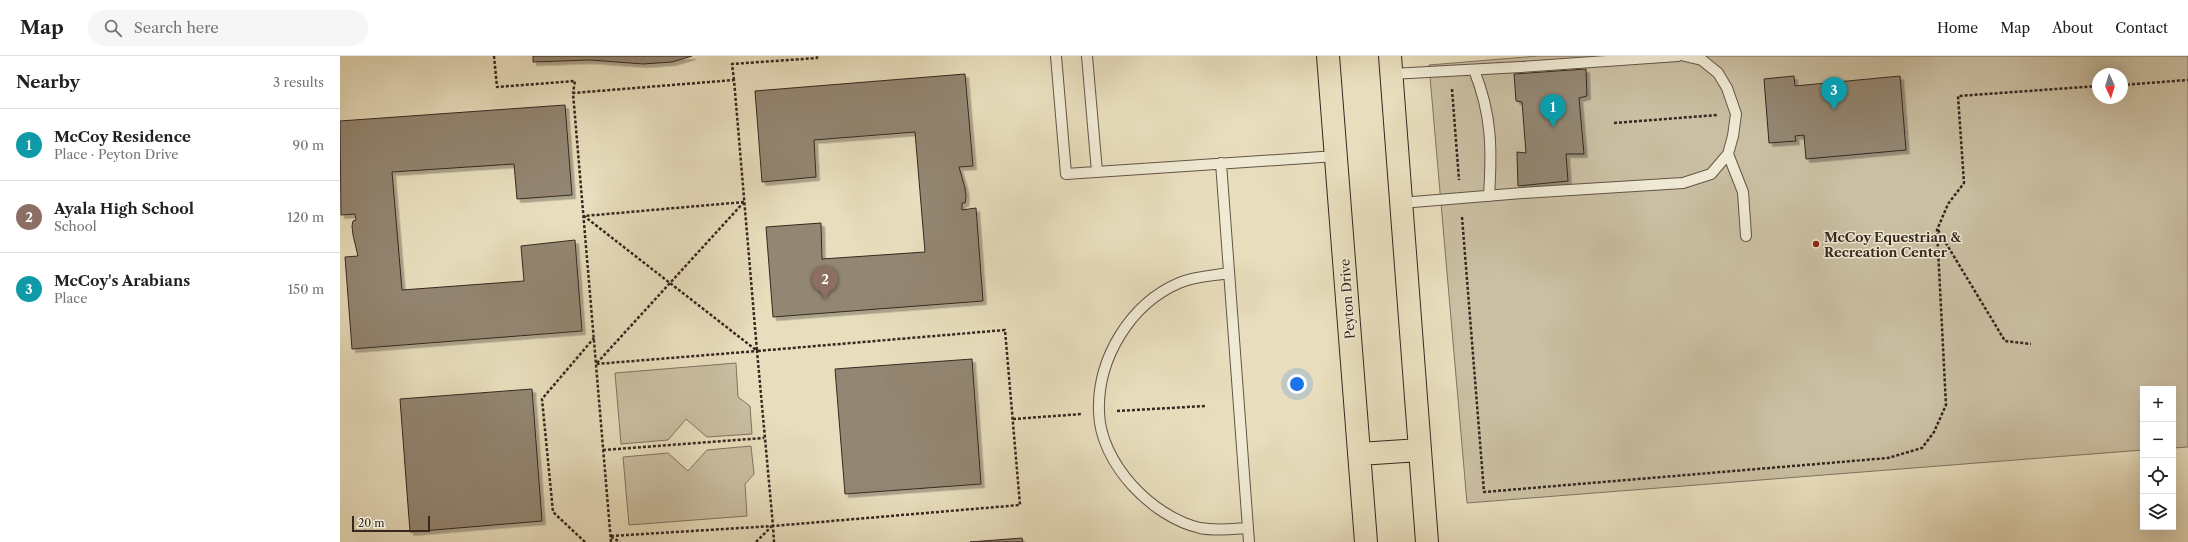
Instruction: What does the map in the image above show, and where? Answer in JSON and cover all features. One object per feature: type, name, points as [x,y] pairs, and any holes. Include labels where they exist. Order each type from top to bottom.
[{"type":"main road","name":"Peyton Drive","points":[[1328,56],[1366,542]]},
{"type":"main road","points":[[1390,65],[1427,542]]},
{"type":"main road","points":[[1359,454],[1420,450]]},
{"type":"lane","points":[[1056,56],[1066,174],[1336,156]]},
{"type":"lane","points":[[1087,56],[1097,172]]},
{"type":"lane","points":[[1390,65],[1451,71],[1678,56]]},
{"type":"lane","points":[[1401,203],[1683,183],[1711,174],[1728,154],[1733,136],[1736,114],[1727,88],[1718,73],[1702,60],[1685,56]]},
{"type":"lane","points":[[1474,70],[1487,110],[1492,160],[1489,196]]},
{"type":"lane","points":[[1728,154],[1743,192],[1746,236]]},
{"type":"lane","points":[[1220,163],[1250,542]]},
{"type":"lane","points":[[1229,273],[1193,278],[1179,283],[1155,297],[1136,313],[1125,326],[1110,355],[1101,390],[1099,413],[1106,442],[1114,459],[1133,487],[1157,508],[1184,523],[1201,528],[1220,530],[1248,528]]},
{"type":"path","points":[[494,56],[497,87],[575,81],[573,93],[611,542]]},
{"type":"path","points":[[774,542],[732,64],[817,58],[817,56]]},
{"type":"path","points":[[1451,71],[1484,492],[1888,458],[1922,448],[1934,432],[1946,405],[1937,230],[1948,204],[1964,183],[1958,96],[2092,86]]},
{"type":"path","points":[[573,93],[734,80]]},
{"type":"path","points":[[2128,84],[2188,80]]},
{"type":"path","points":[[1614,123],[1719,115]]},
{"type":"path","points":[[584,216],[744,202]]},
{"type":"path","points":[[596,364],[744,202]]},
{"type":"path","points":[[584,216],[757,351]]},
{"type":"path","points":[[1937,230],[2005,341],[2031,344]]},
{"type":"path","points":[[596,364],[1005,330],[1013,420],[1020,505],[773,526],[611,536]]},
{"type":"path","points":[[585,542],[553,512],[542,399],[594,337]]},
{"type":"path","points":[[1013,420],[1205,406]]},
{"type":"path","points":[[603,450],[764,438]]},
{"type":"path","points":[[756,542],[773,526]]},
{"type":"path","points":[[611,536],[620,542]]},
{"type":"shaded area","name":"McCoy Equestrian & Recreation Center","points":[[1538,56],[2188,56],[2188,447],[2176,448],[2176,386],[2140,386],[2140,450],[1467,503],[1429,65]]},
{"type":"shaded area","points":[[736,363],[738,397],[750,406],[752,434],[707,437],[686,419],[668,440],[621,444],[615,373]]},
{"type":"shaded area","points":[[751,446],[754,474],[745,484],[747,516],[629,525],[623,457],[668,453],[688,471],[707,450]]},
{"type":"building","points":[[533,56],[692,56],[672,62],[643,64],[590,60],[533,62]]},
{"type":"building","points":[[1586,69],[1587,96],[1579,98],[1584,154],[1566,154],[1568,181],[1518,186],[1517,152],[1526,153],[1522,102],[1516,101],[1514,74]]},
{"type":"building","points":[[965,74],[973,166],[959,167],[966,197],[965,203],[962,203],[962,210],[976,208],[983,301],[773,317],[766,227],[821,223],[822,259],[925,252],[915,132],[814,140],[816,177],[762,182],[755,91]]},
{"type":"building","points":[[1794,76],[1795,86],[1900,76],[1906,150],[1806,159],[1804,135],[1795,136],[1796,141],[1769,143],[1764,79]]},
{"type":"building","points":[[565,105],[572,195],[517,199],[514,164],[392,172],[402,290],[524,281],[521,246],[575,240],[582,331],[352,349],[345,257],[358,256],[352,226],[353,221],[356,220],[355,214],[341,215],[340,121]]},
{"type":"building","points":[[972,359],[981,484],[845,494],[835,369]]},
{"type":"building","points":[[532,389],[542,521],[410,532],[400,399]]},
{"type":"building","points":[[1022,538],[1023,542],[970,542]]},
{"type":"place","name":"McCoy's Arabians","points":[[1834,110]]},
{"type":"place","name":"McCoy Residence","points":[[1553,127]]},
{"type":"place","name":"McCoy Equestrian & Recreation Center","points":[[1816,244]]},
{"type":"place","name":"Ayala High School","points":[[825,299]]}]
